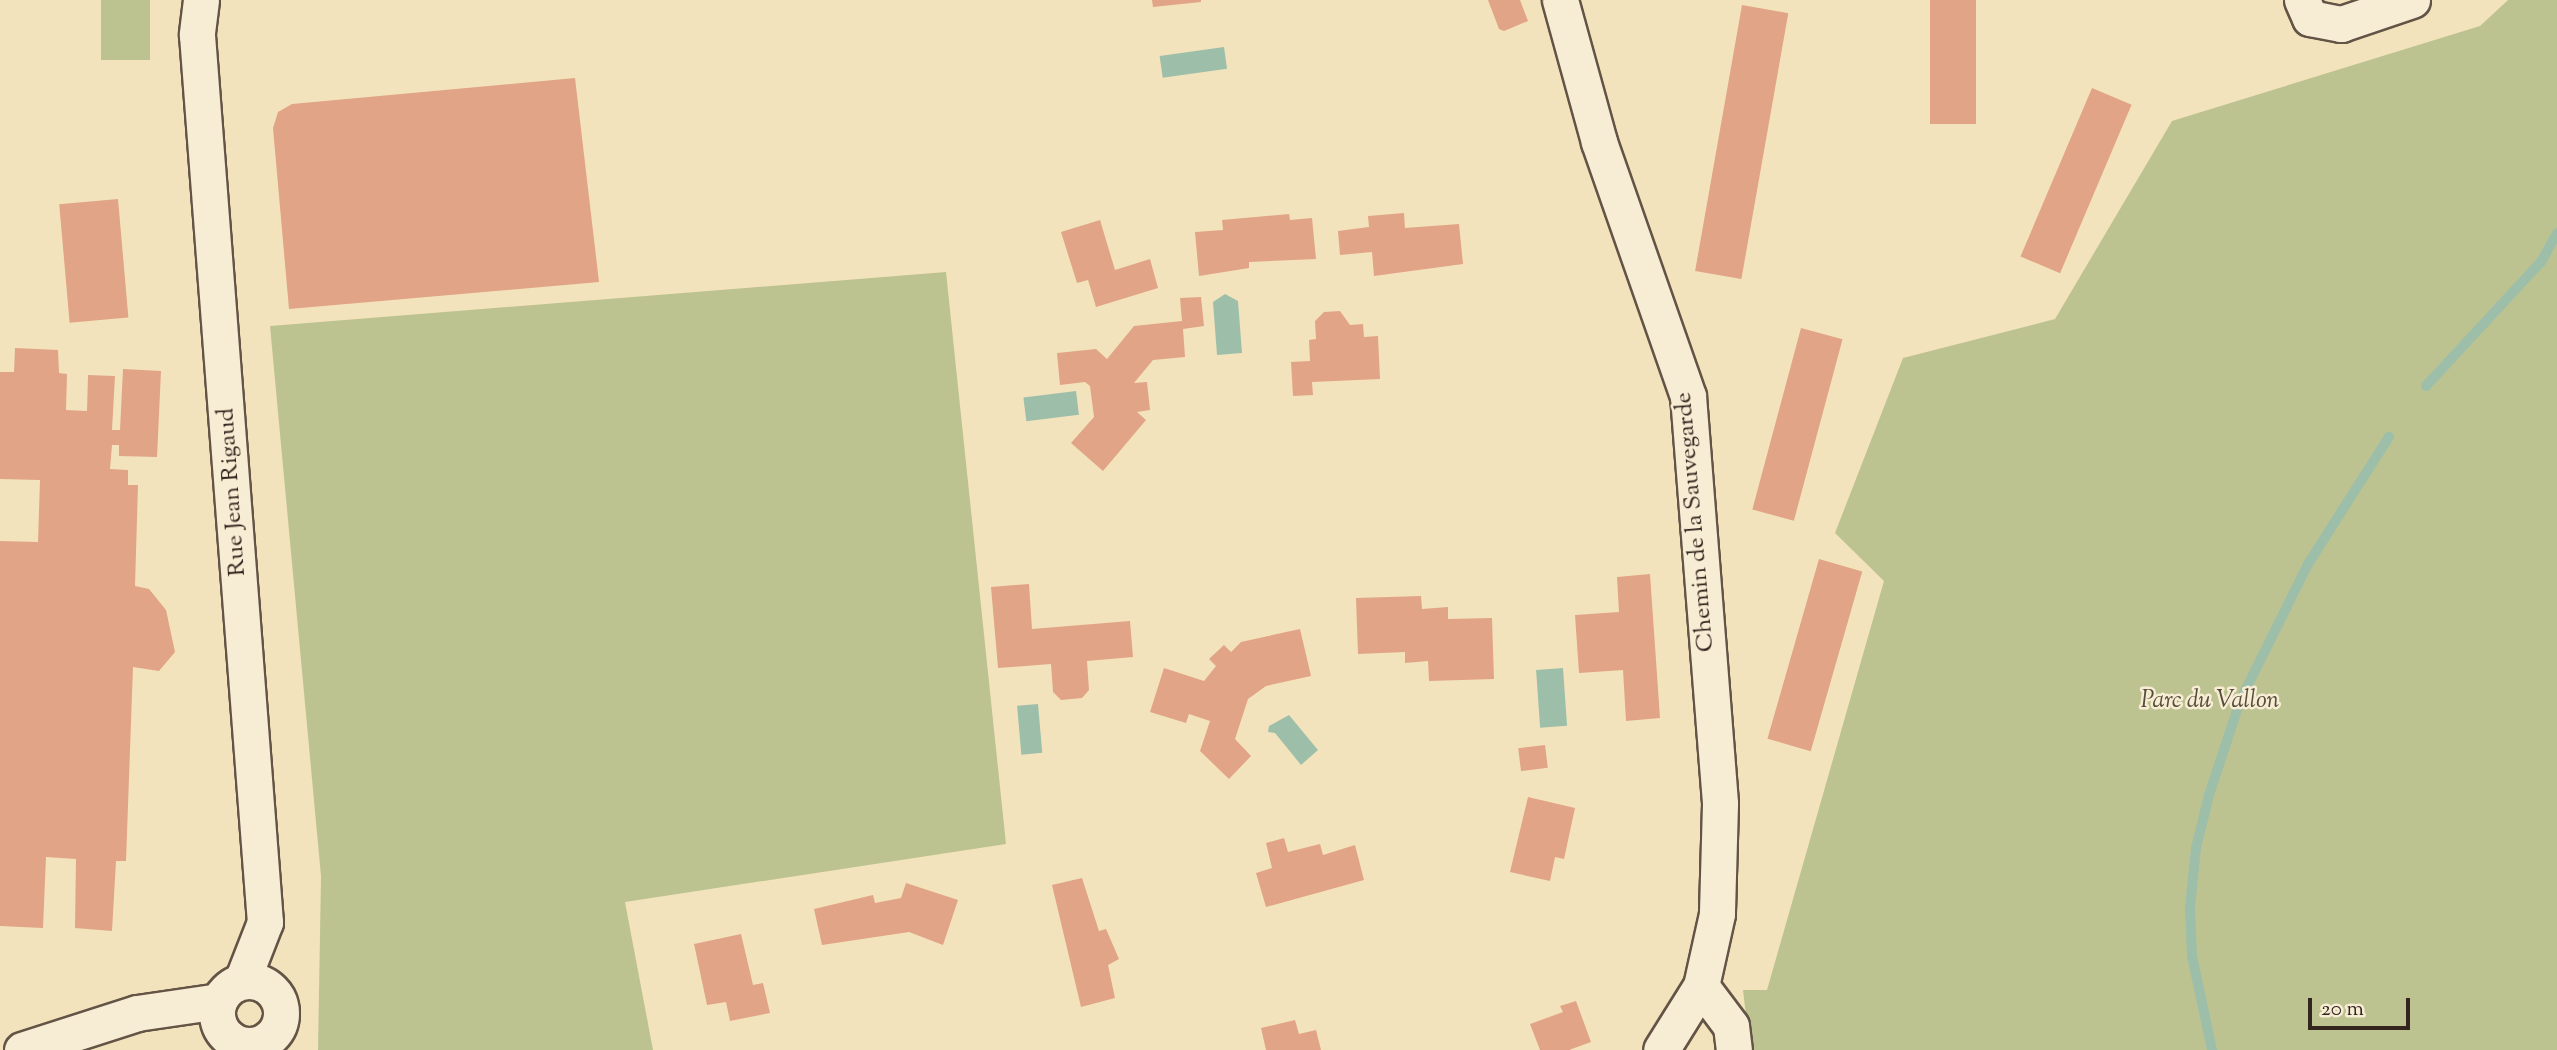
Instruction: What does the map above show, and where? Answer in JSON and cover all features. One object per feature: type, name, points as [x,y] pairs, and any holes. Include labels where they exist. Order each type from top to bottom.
[{"type":"street","name":"Chemin de la Sauvegarde","points":[[1560,0],[1599,142],[1688,396],[1720,804],[1717,914],[1701,986],[1661,1050]]},
{"type":"street","points":[[2302,0],[2310,18],[2341,24],[2412,0]]},
{"type":"street","name":"Rue Jean Rigaud","points":[[202,6],[197,35],[265,922],[231,991]]},
{"type":"street","points":[[22,1050],[137,1013],[231,991],[253,980],[272,989],[282,1012],[280,1039],[242,1045],[137,1013]]},
{"type":"street","points":[[1701,986],[1731,1026],[1734,1050]]},
{"type":"street","points":[[231,991],[218,1022],[242,1045]]},
{"type":"green space","points":[[101,0],[150,0],[150,60],[101,60]]},
{"type":"green space","name":"Parc du Vallon","points":[[2508,0],[2557,0],[2557,1050],[1750,1050],[1743,990],[1767,990],[1884,581],[1835,533],[1903,358],[2055,319],[2172,121],[2480,26]]},
{"type":"green space","points":[[946,272],[1006,844],[625,902],[653,1050],[318,1050],[321,876],[270,326]]},
{"type":"shaded area","points":[[1224,47],[1227,69],[1163,78],[1160,56]]},
{"type":"shaded area","points":[[1225,294],[1238,301],[1242,353],[1217,355],[1213,302]]},
{"type":"shaded area","points":[[1076,391],[1079,415],[1026,421],[1023,397]]},
{"type":"shaded area","points":[[1563,668],[1567,726],[1540,728],[1536,670]]},
{"type":"shaded area","points":[[1038,704],[1042,753],[1021,755],[1017,706]]},
{"type":"shaded area","points":[[1289,715],[1318,750],[1301,765],[1275,733],[1268,732],[1269,726]]},
{"type":"building","points":[[1152,0],[1201,0],[1201,2],[1153,7]]},
{"type":"building","points":[[1488,0],[1520,0],[1528,21],[1504,31],[1499,29]]},
{"type":"building","points":[[1930,0],[1976,0],[1976,124],[1930,124]]},
{"type":"building","points":[[1742,5],[1788,13],[1741,279],[1695,271]]},
{"type":"building","points":[[575,78],[599,282],[289,309],[273,128],[278,112],[292,104]]},
{"type":"building","points":[[2092,88],[2132,105],[2060,273],[2020,256]]},
{"type":"building","points":[[118,199],[128,318],[70,323],[59,204]]},
{"type":"building","points":[[1404,213],[1405,228],[1459,224],[1463,264],[1374,276],[1372,252],[1340,255],[1338,231],[1369,227],[1368,216]]},
{"type":"building","points":[[1289,214],[1290,220],[1312,218],[1316,259],[1249,262],[1249,268],[1199,276],[1195,232],[1223,230],[1222,220]]},
{"type":"building","points":[[1100,220],[1115,270],[1150,259],[1158,288],[1096,307],[1088,280],[1077,283],[1061,232]]},
{"type":"building","points":[[1201,297],[1204,326],[1183,329],[1185,357],[1153,360],[1134,383],[1147,382],[1150,410],[1137,412],[1146,420],[1103,471],[1071,443],[1094,417],[1090,386],[1085,382],[1060,385],[1057,353],[1096,349],[1107,359],[1134,326],[1182,321],[1180,298]]},
{"type":"building","points":[[1340,311],[1350,325],[1363,324],[1364,337],[1378,336],[1380,379],[1312,382],[1313,395],[1293,396],[1291,362],[1310,361],[1309,340],[1316,339],[1315,321],[1324,312]]},
{"type":"building","points":[[1801,328],[1843,339],[1794,521],[1752,510]]},
{"type":"building","points":[[15,348],[58,350],[59,373],[67,374],[66,410],[87,411],[88,375],[115,376],[112,430],[120,430],[123,369],[161,371],[157,457],[119,456],[119,445],[112,445],[110,469],[128,470],[128,485],[138,485],[135,586],[149,589],[166,610],[175,652],[159,671],[133,667],[126,861],[116,861],[112,931],[75,928],[76,859],[46,857],[43,928],[0,926],[0,541],[38,542],[40,480],[0,479],[0,372],[14,372]]},
{"type":"building","points":[[1819,559],[1862,571],[1811,751],[1767,739]]},
{"type":"building","points":[[1650,574],[1660,718],[1626,721],[1623,670],[1579,673],[1575,615],[1619,612],[1617,577]]},
{"type":"building","points":[[1029,584],[1032,629],[1130,621],[1133,657],[1087,661],[1089,690],[1082,698],[1061,700],[1053,692],[1051,664],[998,668],[991,587]]},
{"type":"building","points":[[1421,596],[1422,609],[1448,607],[1448,619],[1492,618],[1494,679],[1429,681],[1428,661],[1405,663],[1405,652],[1358,654],[1356,598]]},
{"type":"building","points":[[1300,629],[1311,676],[1266,686],[1248,699],[1235,739],[1251,756],[1229,779],[1200,751],[1210,721],[1189,714],[1186,723],[1150,712],[1164,668],[1204,681],[1216,666],[1209,659],[1224,645],[1231,652],[1241,642]]},
{"type":"building","points":[[1545,745],[1548,768],[1521,771],[1518,748]]},
{"type":"building","points":[[1528,797],[1575,808],[1564,859],[1555,857],[1550,881],[1510,872]]},
{"type":"building","points":[[1284,838],[1288,852],[1320,844],[1323,855],[1355,845],[1364,880],[1266,907],[1256,873],[1272,868],[1266,843]]},
{"type":"building","points":[[1082,878],[1099,931],[1106,929],[1119,959],[1108,965],[1115,998],[1081,1007],[1052,885]]},
{"type":"building","points":[[906,883],[958,900],[943,945],[909,932],[822,945],[814,909],[873,895],[875,903],[901,898]]},
{"type":"building","points":[[741,934],[753,985],[763,983],[770,1013],[730,1021],[726,1002],[707,1005],[694,944]]},
{"type":"building","points":[[1576,1001],[1591,1042],[1569,1050],[1540,1050],[1530,1024],[1563,1012],[1560,1006]]},
{"type":"building","points":[[1295,1020],[1299,1034],[1316,1030],[1321,1050],[1266,1050],[1261,1028]]},
{"type":"waterway","points":[[2426,386],[2541,262],[2557,233]]},
{"type":"waterway","points":[[2212,1050],[2192,956],[2190,907],[2196,848],[2209,795],[2240,701],[2308,564],[2389,437]]}]
